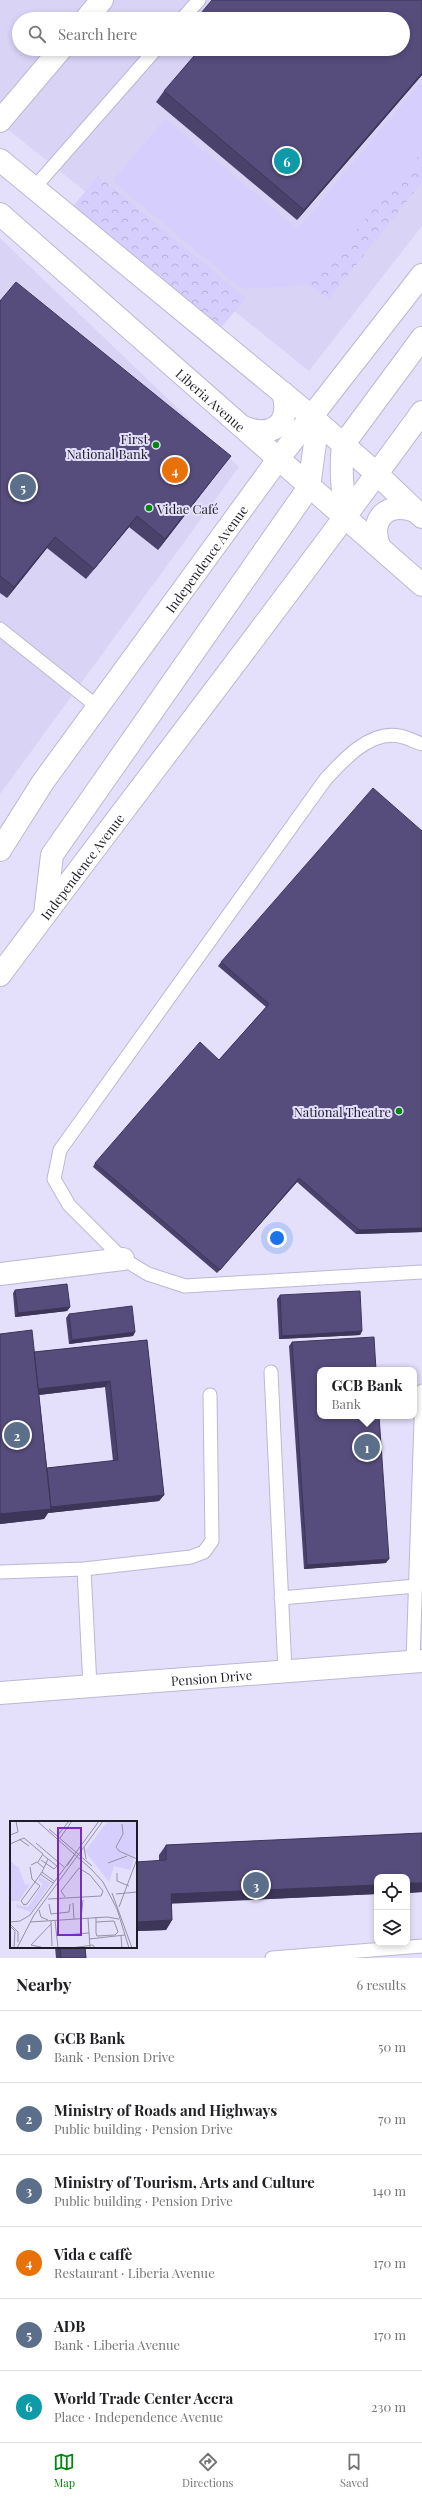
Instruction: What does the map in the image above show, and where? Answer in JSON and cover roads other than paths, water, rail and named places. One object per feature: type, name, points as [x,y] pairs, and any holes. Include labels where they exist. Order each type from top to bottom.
[{"type":"main road","points":[[92,12],[102,0]]},
{"type":"main road","points":[[0,121],[55,56]]},
{"type":"main road","points":[[0,160],[312,417],[377,474],[419,514]]},
{"type":"main road","name":"Liberia Avenue","points":[[0,214],[280,458],[309,487],[347,517],[422,585]]},
{"type":"main road","name":"Independence Avenue","points":[[0,850],[43,782],[99,708],[280,458],[422,275]]},
{"type":"main road","points":[[347,517],[340,466],[343,445],[422,338]]},
{"type":"main road","points":[[243,427],[254,432],[267,432],[277,427],[285,417],[286,405],[283,393]]},
{"type":"main road","name":"Independence Avenue","points":[[0,975],[118,814],[347,517],[422,412]]},
{"type":"main road","points":[[45,915],[52,855],[309,487],[315,443],[312,417]]},
{"type":"main road","points":[[379,546],[375,535],[377,524],[383,514],[393,508],[405,507],[419,514]]},
{"type":"main road","points":[[0,1274],[123,1259]]},
{"type":"main road","name":"Pension Drive","points":[[0,1693],[418,1661]]},
{"type":"lane","points":[[188,12],[199,0]]},
{"type":"lane","points":[[34,188],[150,56]]},
{"type":"lane","points":[[0,629],[99,708]]},
{"type":"lane","points":[[422,744],[398,735],[374,739],[347,755],[326,780],[60,1150],[54,1179],[69,1205],[123,1259],[148,1274],[185,1286],[422,1272]]},
{"type":"lane","points":[[271,1372],[285,1671]]},
{"type":"lane","points":[[418,1661],[416,1586],[422,1391]]},
{"type":"lane","points":[[0,1572],[84,1569],[191,1558],[204,1552],[212,1541],[210,1396]]},
{"type":"lane","points":[[84,1569],[90,1686]]},
{"type":"lane","points":[[281,1598],[416,1586]]},
{"type":"lane","points":[[272,1958],[422,1946]]},
{"type":"place","name":"World Trade Center Accra","points":[[287,161]]},
{"type":"place","name":"First National Bank","points":[[156,445]]},
{"type":"place","name":"Vida e caffè","points":[[175,470]]},
{"type":"place","name":"ADB","points":[[23,487]]},
{"type":"place","name":"Vidae Café","points":[[149,508]]},
{"type":"place","name":"National Theatre","points":[[399,1111]]},
{"type":"place","name":"Ministry of Roads and Highways","points":[[17,1435]]},
{"type":"place","name":"GCB Bank","points":[[367,1447]]},
{"type":"place","name":"Ministry of Tourism, Arts and Culture","points":[[256,1885]]}]
